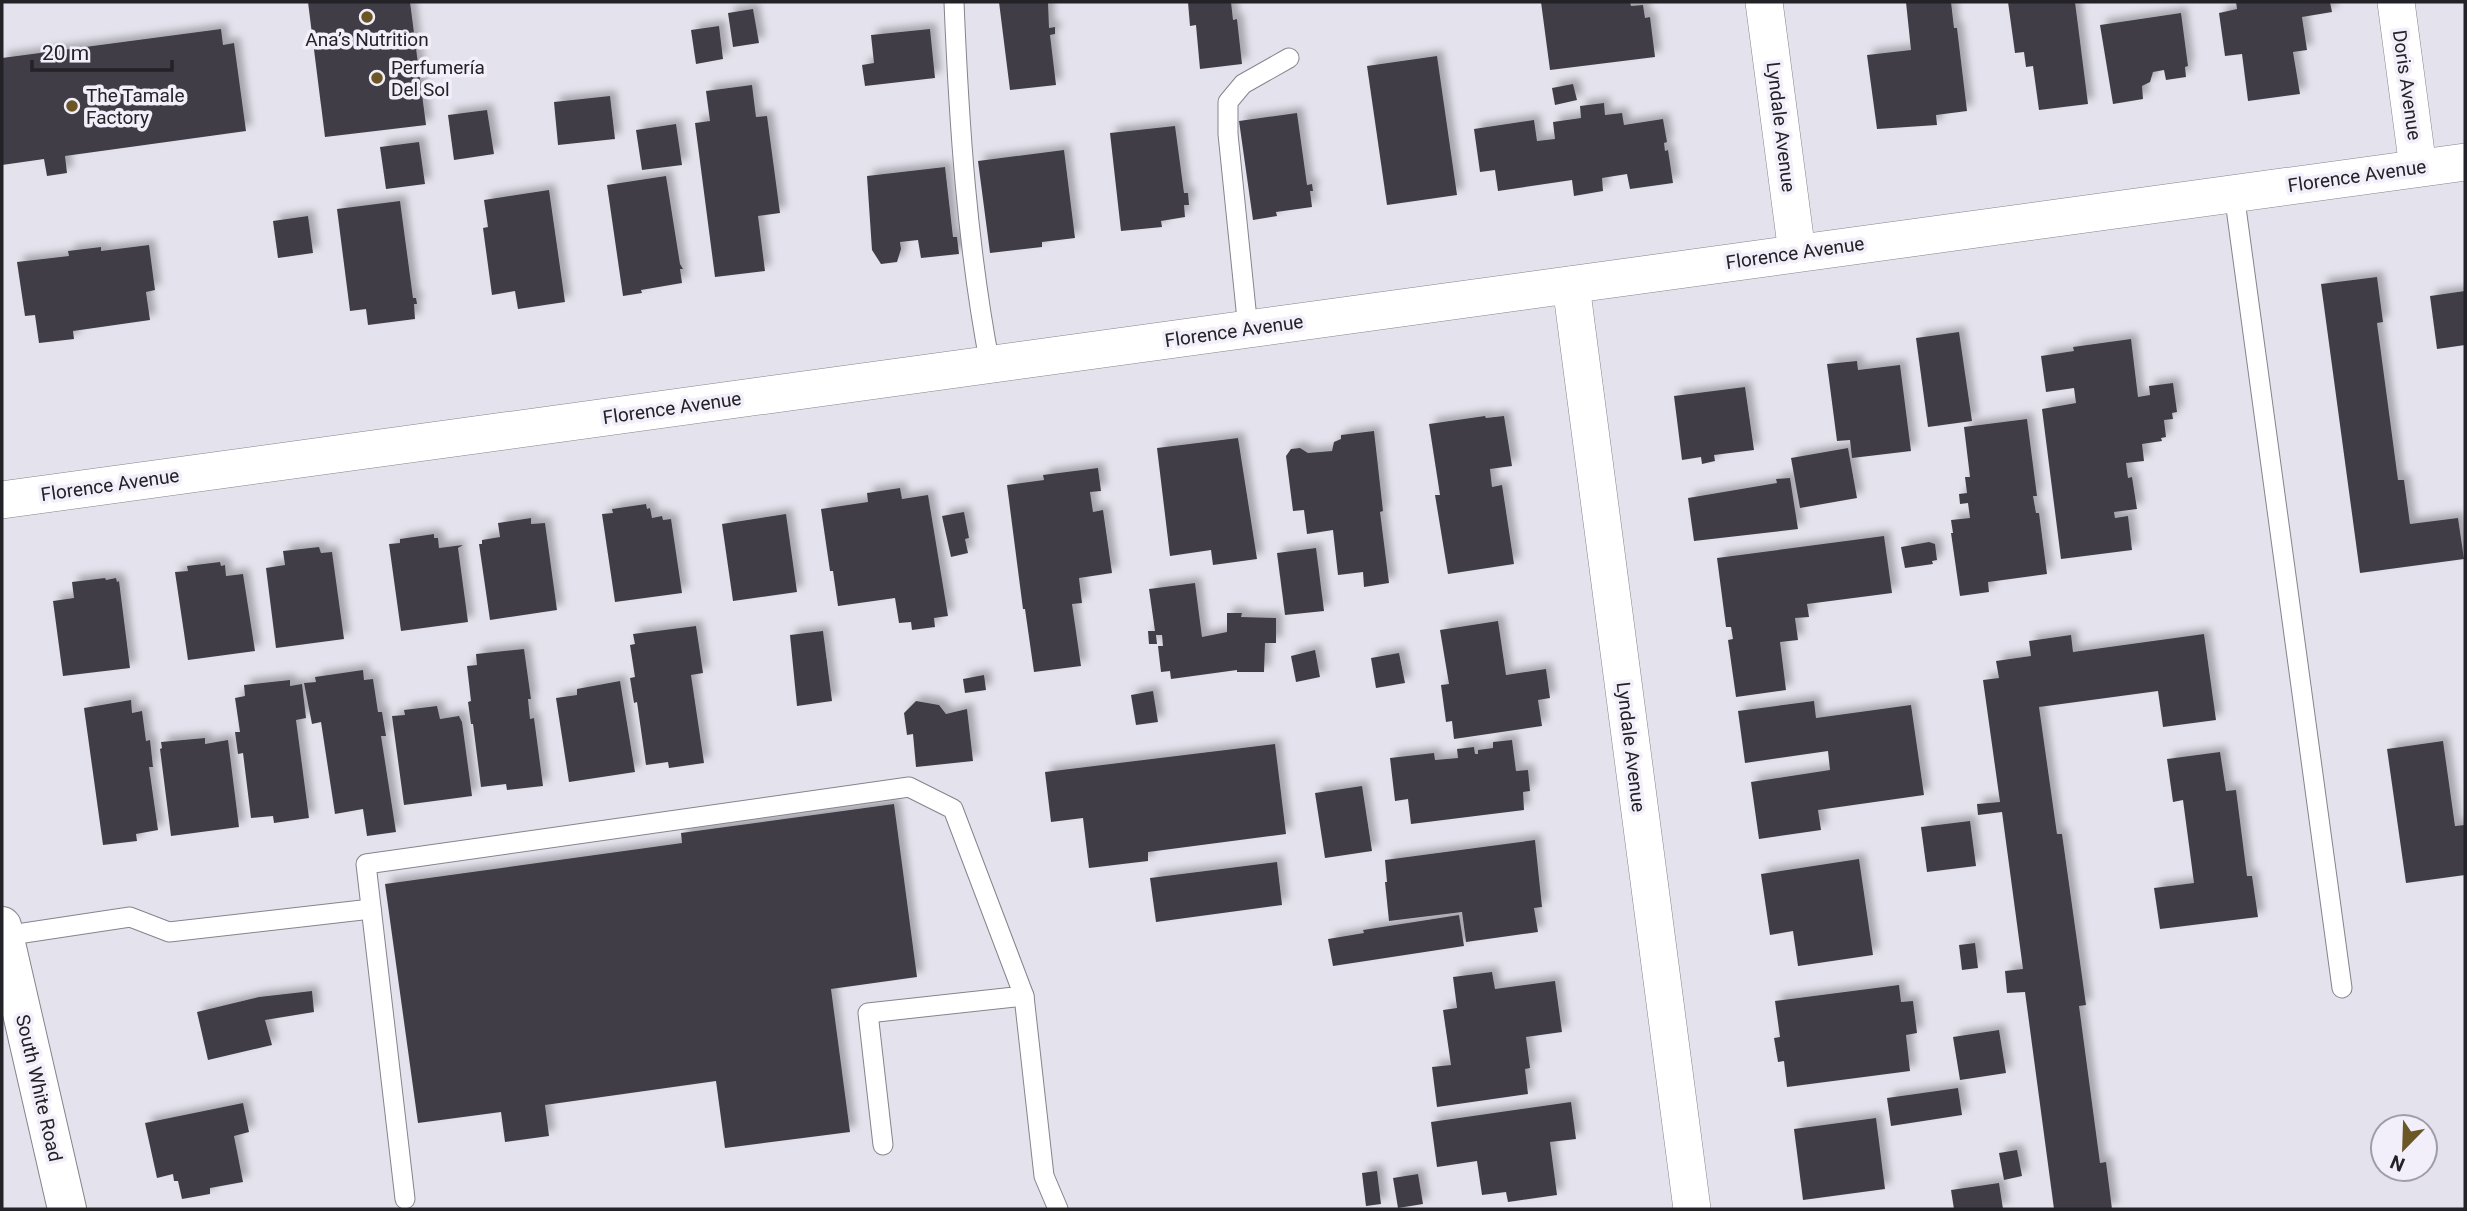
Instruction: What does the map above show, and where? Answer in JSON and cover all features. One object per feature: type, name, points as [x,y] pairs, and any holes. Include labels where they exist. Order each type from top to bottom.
[{"type":"main road","name":"South White Road","points":[[3,933],[67,1209]]},
{"type":"street","name":"Lyndale Avenue","points":[[1764,2],[1797,253]]},
{"type":"street","name":"Doris Avenue","points":[[2396,2],[2418,168]]},
{"type":"street","name":"Florence Avenue","points":[[2,500],[2465,162]]},
{"type":"street","name":"Lyndale Avenue","points":[[1571,285],[1692,1209]]},
{"type":"lane","points":[[954,2],[960,132],[981,315],[990,365]]},
{"type":"lane","points":[[1248,329],[1228,134],[1228,103],[1243,85],[1289,58]]},
{"type":"lane","points":[[2234,193],[2342,988]]},
{"type":"lane","points":[[405,1199],[366,864],[909,787],[953,809],[1024,996],[1044,1176],[1058,1209]]},
{"type":"lane","points":[[3,933],[130,917],[169,932],[371,909]]},
{"type":"lane","points":[[883,1145],[868,1013],[1024,996]]},
{"type":"building","points":[[308,2],[410,2],[426,125],[325,137]]},
{"type":"building","points":[[999,2],[1048,2],[1049,28],[1055,27],[1055,34],[1050,35],[1056,85],[1010,90]]},
{"type":"building","points":[[1188,2],[1231,2],[1233,20],[1237,19],[1242,64],[1200,69],[1196,25],[1190,26]]},
{"type":"building","points":[[1541,2],[1630,2],[1631,6],[1643,5],[1645,18],[1650,17],[1655,57],[1550,70]]},
{"type":"building","points":[[1906,2],[1951,2],[1954,28],[1957,28],[1967,111],[1936,115],[1937,125],[1877,129],[1867,55],[1911,50]]},
{"type":"building","points":[[2008,2],[2075,2],[2088,104],[2039,110],[2033,66],[2026,67],[2024,52],[2015,53]]},
{"type":"building","points":[[2236,2],[2330,2],[2332,12],[2302,17],[2307,50],[2293,52],[2300,94],[2248,101],[2242,54],[2225,56],[2219,13],[2237,9]]},
{"type":"building","points":[[753,9],[759,43],[733,47],[728,13]]},
{"type":"building","points":[[2181,13],[2188,66],[2185,67],[2186,77],[2166,80],[2164,70],[2153,72],[2150,82],[2142,86],[2143,99],[2113,104],[2100,25]]},
{"type":"building","points":[[719,26],[723,59],[696,64],[691,30]]},
{"type":"building","points":[[221,29],[223,45],[234,43],[246,131],[65,156],[67,173],[47,176],[44,159],[2,165],[2,58]]},
{"type":"building","points":[[930,29],[935,78],[865,86],[862,65],[874,63],[871,35]]},
{"type":"building","points":[[1437,56],[1457,195],[1387,205],[1367,66]]},
{"type":"building","points":[[1573,84],[1577,100],[1555,105],[1552,88]]},
{"type":"building","points":[[752,85],[756,117],[767,116],[780,213],[758,216],[765,271],[715,277],[695,123],[710,121],[706,91]]},
{"type":"building","points":[[610,96],[615,139],[558,145],[554,102]]},
{"type":"building","points":[[1604,103],[1605,115],[1622,113],[1624,125],[1663,119],[1667,142],[1664,143],[1665,151],[1668,150],[1673,183],[1630,189],[1627,174],[1602,178],[1603,191],[1574,196],[1572,180],[1498,191],[1495,170],[1480,172],[1474,129],[1534,120],[1537,141],[1555,139],[1553,122],[1581,118],[1580,106]]},
{"type":"building","points":[[487,110],[494,154],[454,160],[448,115]]},
{"type":"building","points":[[1297,113],[1307,185],[1312,184],[1312,207],[1276,212],[1277,216],[1253,220],[1239,121]]},
{"type":"building","points":[[676,124],[682,165],[642,170],[636,130]]},
{"type":"building","points":[[1175,126],[1184,193],[1188,193],[1189,205],[1184,205],[1185,217],[1161,221],[1162,227],[1121,231],[1110,133]]},
{"type":"building","points":[[419,142],[425,184],[386,189],[380,147]]},
{"type":"building","points":[[1064,150],[1075,238],[1042,242],[1042,247],[990,253],[978,161]]},
{"type":"building","points":[[945,167],[953,237],[957,237],[959,254],[921,258],[918,240],[900,242],[897,262],[881,264],[872,250],[867,176]]},
{"type":"building","points":[[666,176],[683,269],[680,269],[682,283],[623,296],[607,185]]},
{"type":"building","points":[[549,190],[565,302],[518,309],[515,291],[492,295],[483,228],[488,227],[484,200]]},
{"type":"building","points":[[400,201],[413,298],[416,298],[417,304],[414,304],[415,319],[368,325],[366,309],[350,311],[337,209]]},
{"type":"building","points":[[308,216],[313,253],[278,258],[273,221]]},
{"type":"building","points":[[149,245],[155,290],[146,292],[150,320],[73,331],[74,339],[39,343],[35,315],[25,316],[17,262],[69,256],[68,251],[101,247],[101,251]]},
{"type":"building","points":[[2377,277],[2383,322],[2377,323],[2398,480],[2404,480],[2410,524],[2458,518],[2464,559],[2360,573],[2321,284]]},
{"type":"building","points":[[2465,291],[2465,345],[2437,349],[2430,296]]},
{"type":"building","points":[[1959,332],[1972,421],[1928,427],[1916,338]]},
{"type":"building","points":[[2131,339],[2138,397],[2150,395],[2149,386],[2173,383],[2177,412],[2172,413],[2173,419],[2164,420],[2166,437],[2161,438],[2162,441],[2142,444],[2144,461],[2126,463],[2128,478],[2132,477],[2137,509],[2114,512],[2115,518],[2128,516],[2132,550],[2061,559],[2042,409],[2076,403],[2074,388],[2046,392],[2041,356],[2074,351],[2073,347]]},
{"type":"building","points":[[1857,361],[1858,370],[1900,365],[1911,451],[1852,458],[1850,440],[1837,441],[1827,364]]},
{"type":"building","points":[[1745,387],[1754,450],[1714,455],[1715,461],[1702,464],[1701,457],[1682,460],[1674,396]]},
{"type":"building","points":[[1504,416],[1512,466],[1490,469],[1492,487],[1502,485],[1514,564],[1448,574],[1435,495],[1440,495],[1429,424]]},
{"type":"building","points":[[2027,419],[2037,496],[2033,496],[2036,513],[2039,513],[2047,574],[1988,582],[1989,592],[1960,596],[1951,520],[1970,518],[1968,503],[1960,504],[1959,494],[1967,493],[1965,477],[1970,477],[1964,427]]},
{"type":"building","points":[[1374,431],[1389,583],[1364,587],[1363,572],[1338,575],[1333,530],[1307,534],[1304,510],[1293,511],[1286,456],[1291,449],[1300,448],[1308,453],[1332,451],[1334,442],[1341,439],[1341,435]]},
{"type":"building","points":[[1238,438],[1257,559],[1213,565],[1211,550],[1170,556],[1157,448]]},
{"type":"building","points":[[1848,448],[1857,498],[1800,508],[1791,458]]},
{"type":"building","points":[[1098,468],[1101,491],[1090,492],[1093,512],[1103,510],[1112,573],[1079,578],[1082,603],[1072,604],[1081,666],[1034,672],[1007,485],[1044,480],[1043,475]]},
{"type":"building","points":[[1790,478],[1798,529],[1694,541],[1688,498],[1777,483],[1776,479]]},
{"type":"building","points":[[900,488],[902,499],[928,495],[948,616],[934,618],[935,627],[912,630],[911,622],[899,623],[895,598],[838,606],[821,509],[868,502],[867,493]]},
{"type":"building","points":[[646,504],[647,509],[650,508],[652,518],[662,516],[663,520],[671,519],[682,593],[615,602],[602,514],[613,513],[612,509]]},
{"type":"building","points":[[964,512],[969,538],[965,539],[968,553],[951,557],[942,516]]},
{"type":"building","points":[[786,514],[797,592],[733,601],[722,524]]},
{"type":"building","points":[[531,518],[531,524],[545,523],[557,610],[490,620],[479,544],[482,544],[482,540],[500,537],[498,523]]},
{"type":"building","points":[[434,534],[434,538],[438,538],[439,548],[463,545],[458,548],[468,622],[401,631],[389,544],[400,543],[400,539]]},
{"type":"building","points":[[1884,536],[1892,593],[1807,604],[1809,617],[1795,618],[1798,640],[1780,642],[1786,690],[1736,697],[1728,640],[1733,639],[1731,627],[1726,627],[1717,558]]},
{"type":"building","points":[[1929,542],[1935,544],[1937,560],[1932,561],[1933,564],[1905,568],[1901,547]]},
{"type":"building","points":[[319,547],[321,553],[332,552],[344,639],[276,648],[266,568],[285,565],[283,551]]},
{"type":"building","points":[[1316,548],[1324,611],[1285,615],[1277,553]]},
{"type":"building","points":[[220,562],[221,566],[225,565],[226,576],[243,574],[255,651],[188,660],[175,572],[188,571],[187,566]]},
{"type":"building","points":[[116,578],[117,582],[119,581],[130,668],[63,676],[53,601],[74,598],[72,582]]},
{"type":"building","points":[[1195,583],[1202,637],[1227,632],[1227,613],[1242,613],[1241,617],[1276,618],[1276,643],[1265,643],[1264,672],[1237,670],[1171,679],[1170,671],[1161,672],[1158,646],[1163,646],[1162,635],[1156,635],[1157,644],[1149,644],[1148,631],[1155,631],[1149,589]]},
{"type":"building","points":[[1498,621],[1506,675],[1546,669],[1550,698],[1538,700],[1542,726],[1454,739],[1452,721],[1446,722],[1441,685],[1449,684],[1440,630]]},
{"type":"building","points":[[696,626],[703,673],[691,675],[704,763],[669,768],[668,762],[646,765],[637,702],[634,703],[630,678],[635,677],[630,645],[635,644],[633,634]]},
{"type":"building","points":[[823,631],[832,701],[797,706],[790,635]]},
{"type":"building","points":[[2204,634],[2216,720],[2163,727],[2158,691],[2039,707],[2057,834],[2062,834],[2086,1005],[2079,1006],[2100,1163],[2106,1162],[2112,1209],[2054,1209],[2025,992],[2007,993],[2005,971],[2023,969],[2002,812],[1978,815],[1977,804],[2000,802],[1983,680],[1999,678],[1996,661],[2031,656],[2029,641],[2071,635],[2073,652]]},
{"type":"building","points":[[524,649],[531,699],[528,699],[530,719],[534,718],[543,786],[507,790],[506,784],[481,787],[468,702],[471,701],[467,666],[477,665],[476,654]]},
{"type":"building","points":[[1315,650],[1320,677],[1296,682],[1291,656]]},
{"type":"building","points":[[1399,653],[1405,683],[1376,688],[1371,658]]},
{"type":"building","points":[[363,670],[364,680],[373,679],[378,712],[382,712],[386,736],[381,736],[396,832],[367,836],[363,809],[335,814],[321,722],[312,724],[304,683],[316,682],[315,677]]},
{"type":"building","points":[[984,675],[986,690],[965,693],[963,679]]},
{"type":"building","points":[[290,680],[290,686],[302,684],[306,718],[296,720],[309,818],[274,823],[273,816],[251,818],[243,753],[238,754],[235,732],[240,732],[235,698],[245,696],[244,685]]},
{"type":"building","points":[[620,681],[635,772],[569,782],[556,698],[577,695],[577,689]]},
{"type":"building","points":[[1153,691],[1158,722],[1136,725],[1131,695]]},
{"type":"building","points":[[131,700],[132,713],[142,711],[146,741],[150,740],[153,767],[149,767],[158,830],[136,834],[137,841],[103,845],[84,708]]},
{"type":"building","points":[[916,701],[939,705],[946,714],[967,709],[973,761],[916,767],[913,734],[907,735],[904,713]]},
{"type":"building","points":[[1814,701],[1816,718],[1911,705],[1924,795],[1818,810],[1821,830],[1759,839],[1751,782],[1830,770],[1828,751],[1745,763],[1738,711]]},
{"type":"building","points":[[437,706],[440,719],[459,716],[462,722],[472,796],[404,805],[392,716],[405,715],[404,710]]},
{"type":"building","points":[[205,738],[205,744],[228,740],[239,827],[171,836],[161,742]]},
{"type":"building","points":[[1512,740],[1516,771],[1528,770],[1530,791],[1523,792],[1524,810],[1411,824],[1408,799],[1395,801],[1390,758],[1434,753],[1435,760],[1458,758],[1457,749],[1474,747],[1475,754],[1478,754],[1478,750],[1493,748],[1493,742]]},
{"type":"building","points":[[2443,741],[2455,826],[2465,825],[2465,875],[2406,883],[2387,749]]},
{"type":"building","points":[[1275,744],[1286,834],[1148,852],[1148,861],[1089,868],[1083,818],[1051,822],[1045,772]]},
{"type":"building","points":[[2220,752],[2226,791],[2236,790],[2247,876],[2252,876],[2258,917],[2160,929],[2154,888],[2194,883],[2183,800],[2173,802],[2167,759]]},
{"type":"building","points":[[1362,786],[1372,851],[1325,858],[1315,793]]},
{"type":"building","points":[[894,804],[917,977],[831,989],[850,1132],[725,1148],[716,1081],[545,1105],[549,1136],[505,1142],[501,1112],[418,1123],[385,884],[682,843],[681,833]]},
{"type":"building","points":[[1970,821],[1976,866],[1927,872],[1921,827]]},
{"type":"building","points":[[1535,840],[1542,907],[1534,908],[1538,932],[1466,942],[1462,912],[1389,921],[1385,860]]},
{"type":"building","points":[[1859,859],[1873,955],[1798,966],[1793,931],[1770,935],[1761,874]]},
{"type":"building","points":[[1277,862],[1282,905],[1156,922],[1150,878]]},
{"type":"building","points":[[1459,915],[1464,946],[1333,966],[1328,939],[1364,933],[1363,930]]},
{"type":"building","points":[[1975,943],[1978,968],[1962,970],[1959,945]]},
{"type":"building","points":[[1492,972],[1495,989],[1555,981],[1562,1032],[1526,1037],[1530,1068],[1525,1069],[1528,1094],[1437,1107],[1432,1067],[1451,1065],[1443,1010],[1457,1008],[1453,977]]},
{"type":"building","points":[[1899,985],[1901,1002],[1913,1001],[1917,1033],[1906,1035],[1910,1071],[1787,1087],[1784,1061],[1778,1062],[1774,1038],[1780,1037],[1775,1001]]},
{"type":"building","points":[[312,991],[314,1012],[265,1020],[272,1045],[208,1060],[197,1012],[259,997]]},
{"type":"building","points":[[1999,1030],[2006,1073],[1960,1080],[1953,1037]]},
{"type":"building","points":[[1958,1088],[1962,1115],[1891,1126],[1887,1098]]},
{"type":"building","points":[[1571,1102],[1576,1139],[1550,1142],[1557,1195],[1508,1202],[1506,1192],[1482,1195],[1477,1161],[1437,1167],[1431,1122]]},
{"type":"building","points":[[243,1103],[249,1132],[234,1136],[243,1182],[210,1188],[210,1194],[182,1199],[178,1181],[174,1181],[173,1174],[157,1178],[145,1123]]},
{"type":"building","points":[[1876,1118],[1885,1189],[1803,1200],[1794,1129]]},
{"type":"building","points":[[2017,1150],[2022,1176],[2004,1180],[1999,1153]]},
{"type":"building","points":[[1377,1171],[1381,1204],[1366,1206],[1362,1173]]},
{"type":"building","points":[[1418,1174],[1423,1204],[1398,1208],[1393,1178]]},
{"type":"building","points":[[1999,1183],[2003,1209],[1954,1209],[1951,1190]]},
{"type":"place","name":"Ana’s Nutrition","points":[[367,17]]},
{"type":"place","name":"Perfumería Del Sol","points":[[377,78]]},
{"type":"place","name":"The Tamale Factory","points":[[72,106]]}]
